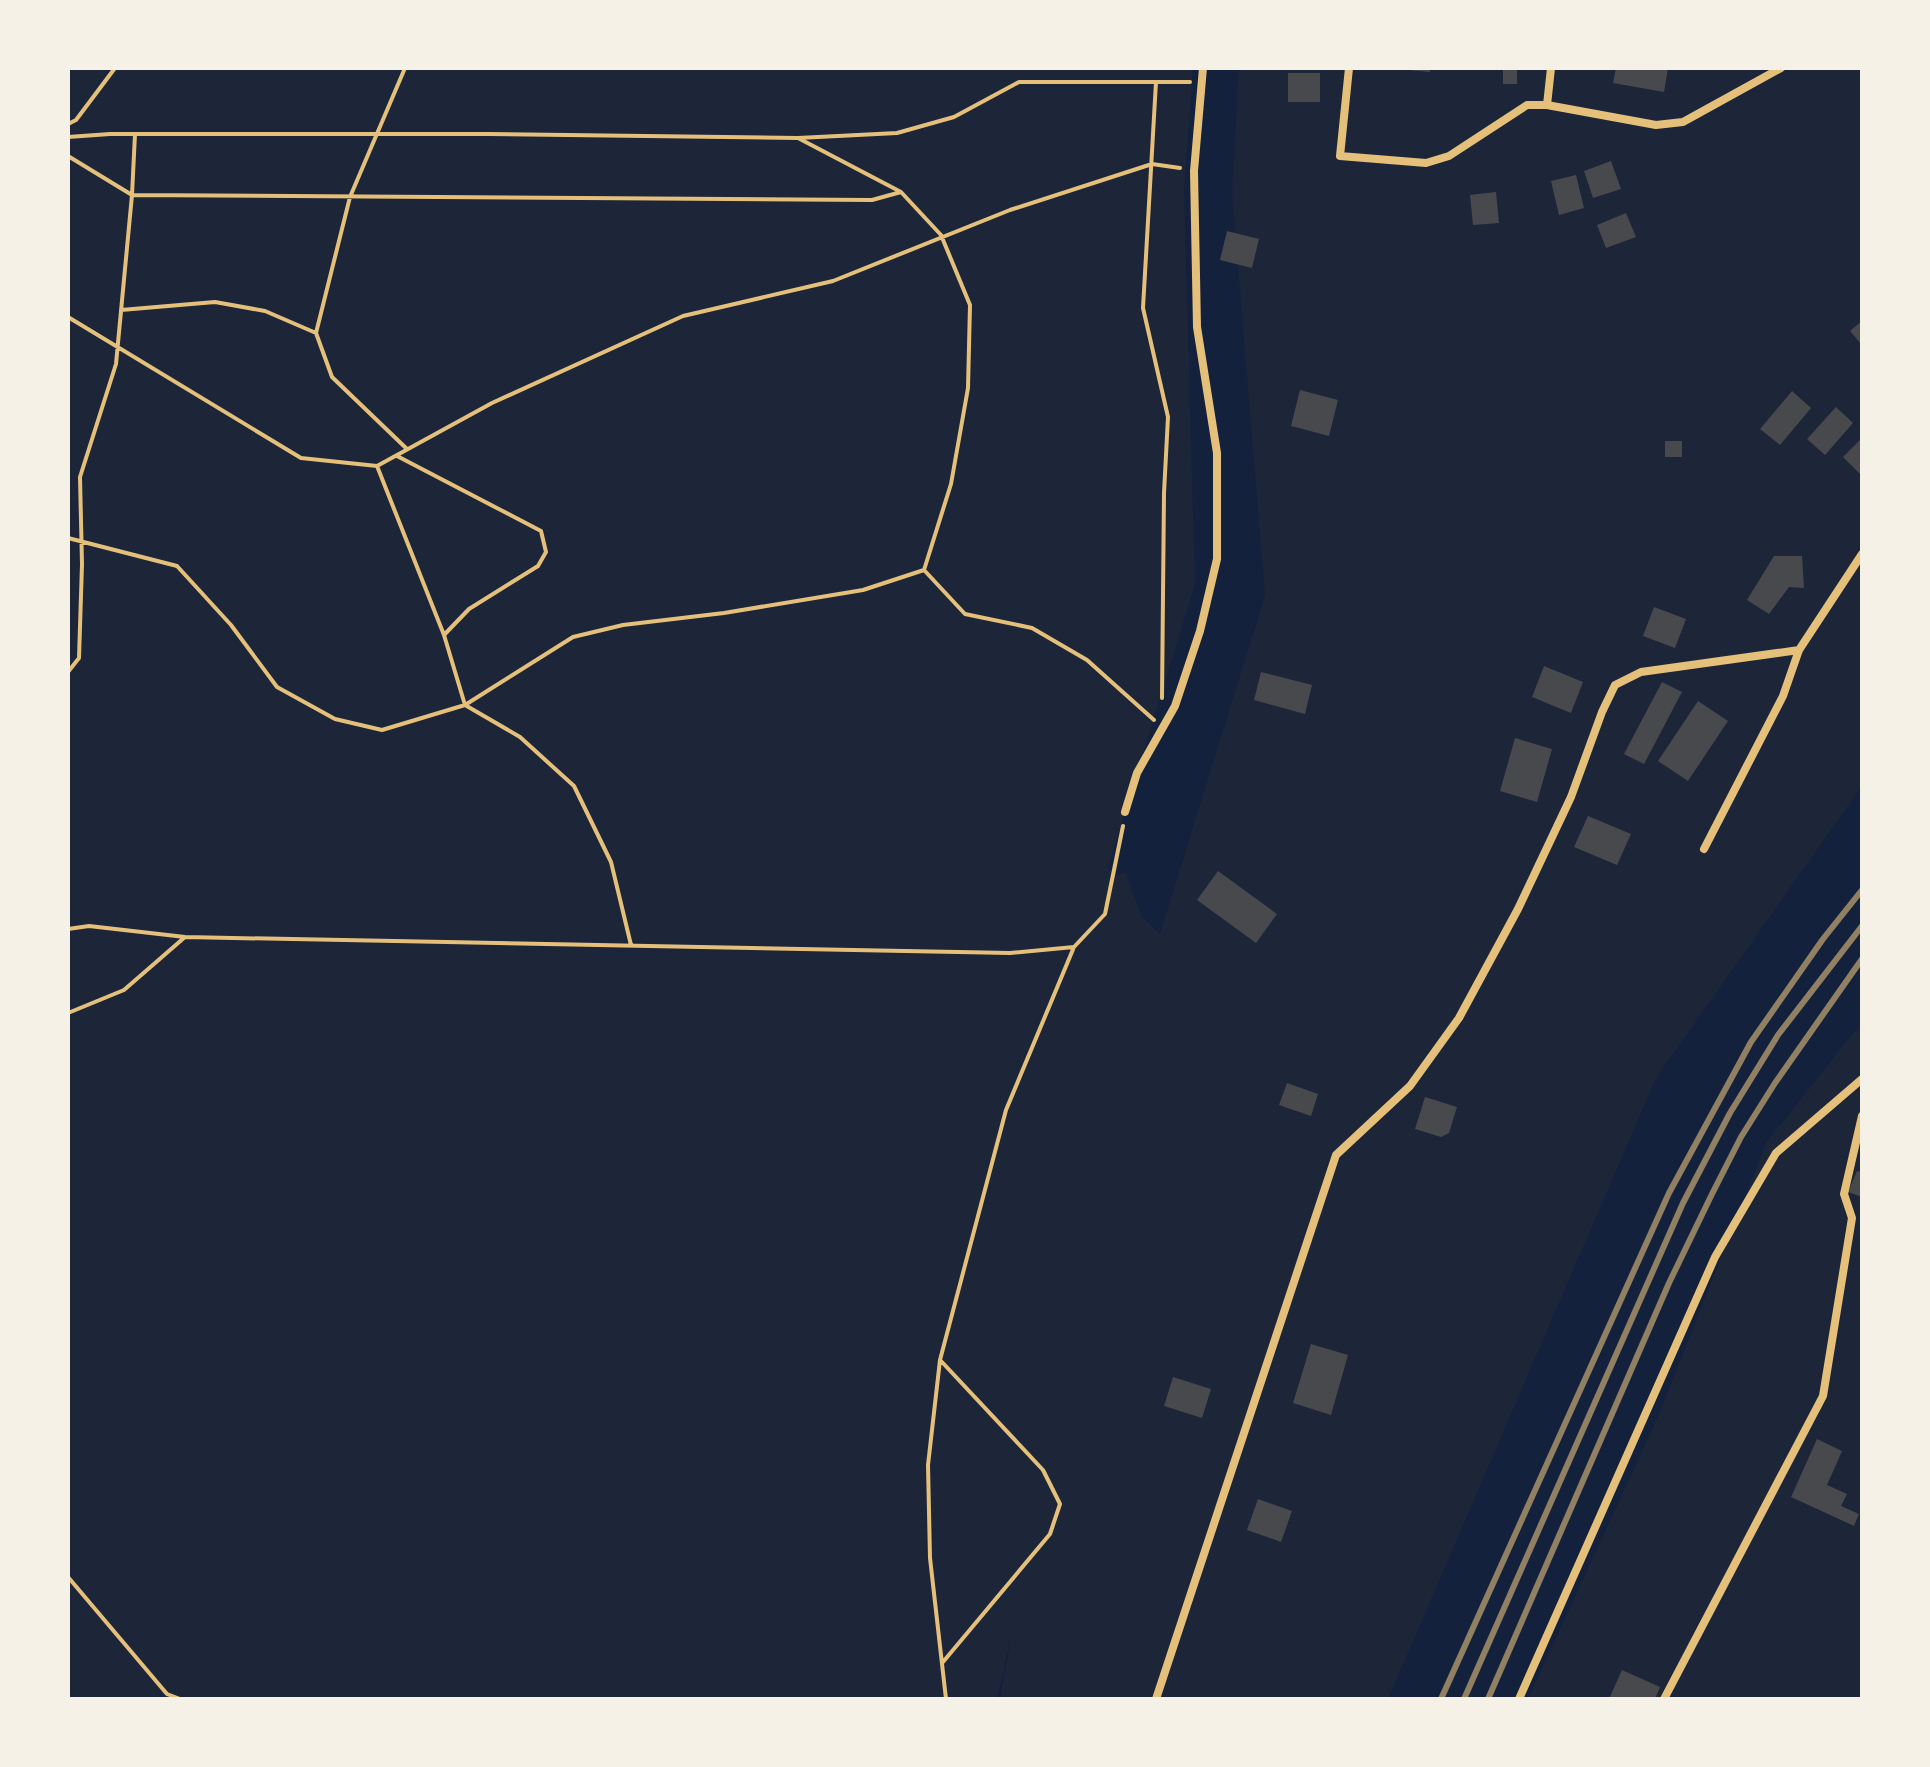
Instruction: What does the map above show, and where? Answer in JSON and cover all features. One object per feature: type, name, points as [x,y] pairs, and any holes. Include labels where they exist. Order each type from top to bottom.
[{"type":"street","points":[[1125,812],[1137,773],[1175,706],[1200,631],[1217,559],[1217,453],[1197,327],[1194,171],[1203,68]]},
{"type":"street","points":[[1349,68],[1340,156],[1426,163],[1449,156],[1527,105],[1547,105],[1656,125],[1683,122],[1767,72],[1781,68]]},
{"type":"street","points":[[1547,105],[1551,68]]},
{"type":"street","points":[[1704,849],[1783,696],[1799,650],[1862,554]]},
{"type":"street","points":[[1156,1699],[1336,1155],[1410,1086],[1459,1018],[1522,901],[1565,811],[1615,685],[1641,672],[1799,650]]},
{"type":"street","points":[[1519,1699],[1715,1257],[1776,1153],[1862,1079]]},
{"type":"street","points":[[1664,1699],[1823,1396],[1852,1218],[1844,1194],[1862,1116]]},
{"type":"path","points":[[68,124],[76,120],[115,68]]},
{"type":"path","points":[[405,68],[350,197],[316,333],[332,377],[407,449]]},
{"type":"path","points":[[68,137],[378,134],[798,138],[897,133],[954,117],[1019,82],[1202,82]]},
{"type":"path","points":[[1156,82],[1143,308],[1168,417],[1163,507],[1162,698]]},
{"type":"path","points":[[68,672],[79,658],[80,477],[116,364],[135,134]]},
{"type":"path","points":[[798,138],[901,192],[941,235],[970,305],[968,388],[951,484],[924,570]]},
{"type":"path","points":[[68,156],[132,195],[872,200],[901,192]]},
{"type":"path","points":[[68,317],[301,458],[377,466],[492,403],[683,316],[833,281],[941,235],[1152,164],[1194,171]]},
{"type":"path","points":[[121,310],[215,302],[265,311],[316,333]]},
{"type":"path","points":[[396,455],[541,531],[546,552],[538,566],[469,609],[444,635]]},
{"type":"path","points":[[377,466],[444,635],[465,705],[520,737],[574,786],[611,862],[631,945]]},
{"type":"path","points":[[68,538],[177,566],[231,625],[277,687],[335,719],[382,730],[465,705],[573,637],[623,625],[724,613],[863,590],[924,570]]},
{"type":"path","points":[[924,570],[965,614],[1032,628],[1087,660],[1163,728]]},
{"type":"path","points":[[946,1699],[930,1558],[928,1465],[940,1360],[1006,1110],[1074,947],[1105,914],[1125,812]]},
{"type":"path","points":[[68,929],[89,926],[185,937],[1010,953],[1074,947]]},
{"type":"path","points":[[68,1013],[124,990],[185,937]]},
{"type":"path","points":[[940,1360],[1043,1470],[1060,1504],[1050,1534],[943,1662]]},
{"type":"path","points":[[68,1577],[167,1694],[180,1699]]},
{"type":"shaded area","points":[[68,68],[1193,68],[1184,191],[1195,584],[1108,868],[1118,875],[1125,872],[1142,917],[1160,934],[1265,595],[1232,193],[1239,68],[1862,68],[1862,786],[1656,1078],[1388,1699],[1000,1699],[1012,1632],[997,1699],[68,1699]]},
{"type":"shaded area","points":[[1862,1022],[1862,1699],[1528,1699],[1658,1417],[1766,1143]]},
{"type":"building","points":[[1430,68],[1430,72],[1408,70]]},
{"type":"building","points":[[1503,68],[1517,68],[1517,84],[1503,84]]},
{"type":"building","points":[[1616,68],[1668,68],[1664,92],[1613,83]]},
{"type":"building","points":[[1288,73],[1320,73],[1320,102],[1288,102]]},
{"type":"building","points":[[1611,161],[1621,189],[1593,198],[1584,171]]},
{"type":"building","points":[[1576,175],[1584,208],[1559,215],[1551,181]]},
{"type":"building","points":[[1496,192],[1499,223],[1473,225],[1470,195]]},
{"type":"building","points":[[1626,213],[1636,237],[1606,248],[1597,225]]},
{"type":"building","points":[[1227,231],[1259,239],[1252,268],[1220,260]]},
{"type":"building","points":[[1862,321],[1862,345],[1850,331]]},
{"type":"building","points":[[1300,390],[1338,400],[1329,436],[1291,426]]},
{"type":"building","points":[[1792,391],[1811,408],[1780,445],[1760,429]]},
{"type":"building","points":[[1836,407],[1853,423],[1825,455],[1807,439]]},
{"type":"building","points":[[1862,438],[1862,476],[1843,457]]},
{"type":"building","points":[[1665,441],[1682,441],[1682,457],[1665,457]]},
{"type":"building","points":[[1774,556],[1802,556],[1804,588],[1789,587],[1769,614],[1747,600]]},
{"type":"building","points":[[1654,607],[1686,619],[1675,648],[1643,636]]},
{"type":"building","points":[[1544,666],[1583,682],[1571,713],[1532,697]]},
{"type":"building","points":[[1261,672],[1312,685],[1305,714],[1254,700]]},
{"type":"building","points":[[1662,682],[1682,692],[1644,764],[1624,754]]},
{"type":"building","points":[[1698,701],[1728,721],[1688,781],[1658,761]]},
{"type":"building","points":[[1515,738],[1552,749],[1537,802],[1500,791]]},
{"type":"building","points":[[1588,816],[1631,834],[1617,865],[1574,847]]},
{"type":"building","points":[[1218,871],[1277,914],[1256,943],[1197,900]]},
{"type":"building","points":[[1287,1083],[1318,1094],[1311,1116],[1279,1105]]},
{"type":"building","points":[[1425,1097],[1457,1107],[1449,1133],[1441,1137],[1415,1129]]},
{"type":"building","points":[[1857,1171],[1862,1172],[1862,1197],[1848,1192]]},
{"type":"building","points":[[1311,1344],[1348,1355],[1331,1415],[1293,1403]]},
{"type":"building","points":[[1173,1377],[1211,1389],[1202,1418],[1164,1406]]},
{"type":"building","points":[[1817,1439],[1842,1451],[1827,1485],[1847,1494],[1841,1506],[1859,1514],[1854,1526],[1791,1497]]},
{"type":"building","points":[[1258,1499],[1292,1511],[1281,1542],[1247,1530]]},
{"type":"building","points":[[1622,1670],[1660,1687],[1655,1699],[1609,1699]]},
{"type":"railway","points":[[1441,1699],[1669,1193],[1751,1042],[1823,939],[1862,890]]},
{"type":"railway","points":[[1464,1699],[1683,1203],[1730,1113],[1778,1035],[1862,926]]},
{"type":"railway","points":[[1488,1699],[1669,1283],[1712,1194],[1741,1137],[1775,1083],[1862,959]]}]
